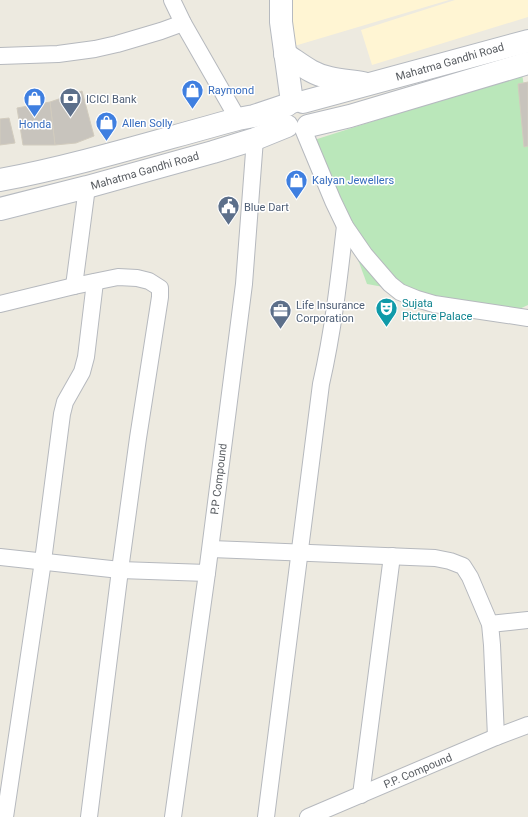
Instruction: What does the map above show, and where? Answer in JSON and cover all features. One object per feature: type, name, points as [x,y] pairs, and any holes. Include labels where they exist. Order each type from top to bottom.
[{"type":"main road","points":[[281,0],[280,22],[297,115]]},
{"type":"main road","name":"Mahatma Gandhi Road","points":[[0,208],[87,187],[255,139],[297,115],[372,84],[528,41]]},
{"type":"main road","points":[[285,54],[310,71],[319,75],[329,78],[372,84]]},
{"type":"main road","name":"Mahatma Gandhi Road","points":[[0,180],[25,176],[254,116],[297,115],[337,120],[528,63]]},
{"type":"street","points":[[172,0],[183,23],[238,119]]},
{"type":"street","points":[[0,56],[58,54],[95,49],[161,31],[183,23]]},
{"type":"street","points":[[297,115],[333,202],[345,226],[365,255],[390,284],[400,292],[416,299],[434,304],[528,318]]},
{"type":"street","name":"P.P Compound","points":[[173,817],[207,573],[244,284],[255,139]]},
{"type":"street","points":[[74,286],[87,187]]},
{"type":"street","points":[[266,817],[321,384],[335,308],[345,226]]},
{"type":"street","points":[[0,304],[118,277],[137,278],[149,281],[160,288],[160,297],[138,438],[120,570],[90,817]]},
{"type":"street","points":[[5,817],[43,561],[62,414],[64,402],[82,372],[94,282]]},
{"type":"street","points":[[210,549],[435,558],[450,561],[463,566],[470,577],[490,624],[496,737]]},
{"type":"street","points":[[0,556],[120,570],[207,573]]},
{"type":"street","points":[[361,795],[392,556]]},
{"type":"street","points":[[490,624],[528,620]]},
{"type":"street","name":"P.P. Compound","points":[[308,817],[496,737],[528,725]]},
{"type":"shaded area","points":[[291,0],[449,0],[291,47]]},
{"type":"shaded area","points":[[455,0],[528,0],[528,17],[372,65],[361,30]]},
{"type":"green space","points":[[522,74],[528,109],[528,305],[515,311],[367,284],[314,140]]},
{"type":"building","points":[[528,82],[528,146],[524,147],[518,84]]},
{"type":"building","name":"ICICI Bank","points":[[82,91],[94,136],[76,143],[55,145],[50,102]]},
{"type":"building","name":"Honda","points":[[50,102],[55,145],[23,145],[17,108]]},
{"type":"building","points":[[9,118],[15,143],[0,145],[0,119]]},
{"type":"place","name":"Raymond","points":[[193,110]]},
{"type":"place","name":"Honda","points":[[35,118]]},
{"type":"place","name":"ICICI Bank","points":[[71,118]]},
{"type":"place","name":"Allen Solly","points":[[106,142]]},
{"type":"place","name":"Kalyan Jewellers","points":[[297,200]]},
{"type":"place","name":"Blue Dart","points":[[228,226]]},
{"type":"place","name":"Sujata Picture Palace","points":[[386,328]]},
{"type":"place","name":"Life Insurance Corporation","points":[[281,330]]}]
